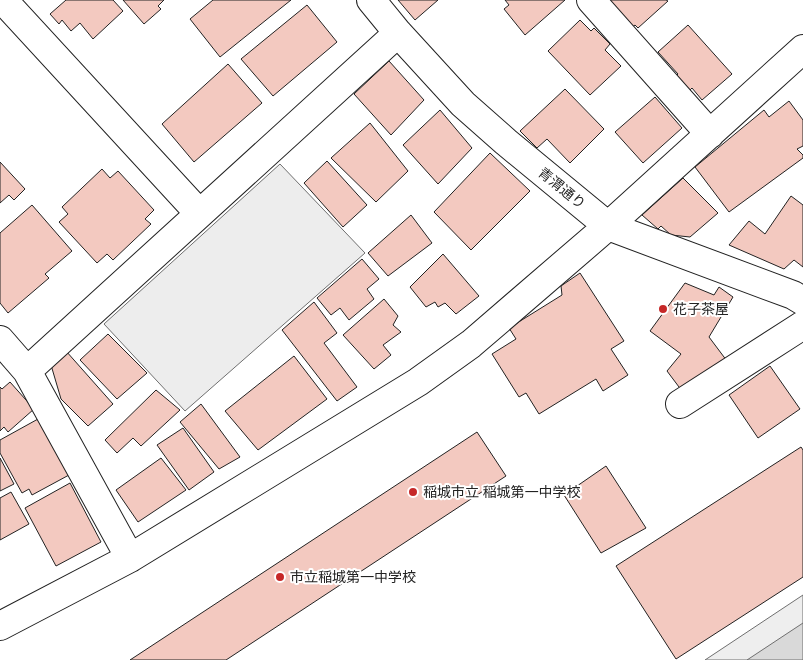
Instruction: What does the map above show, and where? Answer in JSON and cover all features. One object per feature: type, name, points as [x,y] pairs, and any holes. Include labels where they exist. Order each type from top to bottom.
[{"type":"street","points":[[3,0],[199,213]]},
{"type":"street","name":"青渭通り","points":[[371,0],[398,33],[463,104],[608,226],[792,295],[803,301]]},
{"type":"street","points":[[592,0],[710,134]]},
{"type":"street","points":[[27,371],[398,33]]},
{"type":"street","points":[[0,626],[130,558],[418,382],[471,344],[608,226],[803,49]]},
{"type":"street","points":[[680,404],[803,325]]},
{"type":"street","points":[[0,340],[27,371],[130,558]]},
{"type":"shaded area","points":[[280,164],[365,253],[185,411],[104,324]]},
{"type":"shaded area","points":[[803,595],[803,660],[705,660]]},
{"type":"shaded area","points":[[803,623],[803,660],[747,660]]},
{"type":"building","points":[[66,0],[113,0],[123,11],[93,39],[80,23],[71,31],[62,20],[59,24],[50,14]]},
{"type":"building","points":[[123,0],[164,0],[158,6],[161,9],[144,24]]},
{"type":"building","points":[[213,0],[291,0],[220,57],[190,19]]},
{"type":"building","points":[[398,0],[438,0],[415,20]]},
{"type":"building","points":[[505,0],[565,0],[525,35],[504,9],[509,5]]},
{"type":"building","points":[[604,0],[668,1],[638,28],[635,25],[630,29]]},
{"type":"building","points":[[307,5],[337,42],[273,96],[241,59]]},
{"type":"building","points":[[580,20],[591,31],[594,28],[610,44],[605,50],[621,66],[590,95],[548,51]]},
{"type":"building","points":[[688,25],[732,74],[702,100],[692,88],[688,92],[675,77],[678,74],[658,52]]},
{"type":"building","points":[[389,61],[424,100],[391,135],[354,94]]},
{"type":"building","points":[[228,64],[262,103],[194,162],[162,124]]},
{"type":"building","points":[[565,89],[604,129],[570,163],[547,139],[537,148],[520,131]]},
{"type":"building","points":[[655,97],[682,128],[643,163],[615,132]]},
{"type":"building","points":[[789,101],[803,120],[803,146],[797,149],[803,155],[803,158],[729,212],[695,167],[764,110],[769,117]]},
{"type":"building","points":[[440,110],[472,148],[438,184],[403,145]]},
{"type":"building","points":[[370,123],[408,171],[376,202],[331,158]]},
{"type":"building","points":[[490,153],[530,191],[471,250],[434,212]]},
{"type":"building","points":[[327,161],[367,205],[343,227],[304,183]]},
{"type":"building","points":[[0,162],[25,189],[14,200],[9,195],[0,203]]},
{"type":"building","points":[[102,169],[110,178],[118,171],[154,210],[145,219],[151,224],[113,260],[107,254],[97,263],[59,222],[68,214],[62,207]]},
{"type":"building","points":[[683,178],[718,213],[690,237],[671,235],[661,226],[658,229],[642,215]]},
{"type":"building","points":[[791,196],[803,205],[803,267],[794,260],[784,269],[729,245],[749,221],[765,234]]},
{"type":"building","points":[[32,205],[72,251],[45,274],[49,278],[8,313],[0,303],[0,233]]},
{"type":"building","points":[[411,215],[432,243],[388,276],[368,253]]},
{"type":"building","points":[[443,254],[479,296],[456,314],[445,303],[438,307],[435,302],[426,307],[410,287]]},
{"type":"building","points":[[362,259],[379,279],[367,289],[374,299],[349,320],[340,308],[331,315],[317,298]]},
{"type":"building","points":[[580,273],[624,341],[611,349],[628,375],[603,391],[596,379],[539,414],[526,393],[519,397],[492,354],[516,339],[509,328],[562,295],[561,286]]},
{"type":"building","points":[[685,283],[714,295],[719,287],[733,297],[709,337],[727,361],[682,391],[667,371],[681,354],[650,331]]},
{"type":"building","points":[[384,299],[398,316],[393,325],[401,332],[383,345],[391,355],[374,369],[343,335]]},
{"type":"building","points":[[314,302],[337,333],[324,343],[357,387],[337,401],[282,330]]},
{"type":"building","points":[[108,334],[147,373],[117,399],[80,360]]},
{"type":"building","points":[[66,351],[113,404],[88,426],[61,399],[51,365]]},
{"type":"building","points":[[294,356],[327,399],[258,450],[225,411]]},
{"type":"building","points":[[770,366],[800,409],[758,438],[729,395]]},
{"type":"building","points":[[10,382],[34,409],[8,432],[4,427],[0,431],[0,387],[2,389]]},
{"type":"building","points":[[156,390],[180,410],[141,446],[133,438],[117,453],[105,440]]},
{"type":"building","points":[[201,404],[240,457],[219,469],[180,422]]},
{"type":"building","points":[[38,419],[69,475],[32,495],[29,489],[22,493],[0,453],[0,440]]},
{"type":"building","points":[[183,428],[214,472],[189,490],[157,445]]},
{"type":"building","points":[[477,432],[506,476],[226,660],[130,660]]},
{"type":"building","points":[[801,447],[803,450],[803,577],[676,659],[616,566]]},
{"type":"building","points":[[0,458],[14,484],[0,491]]},
{"type":"building","points":[[161,458],[186,490],[138,522],[116,490]]},
{"type":"building","points":[[606,466],[646,528],[601,553],[564,495]]},
{"type":"building","points":[[70,483],[101,542],[56,566],[25,508]]},
{"type":"building","points":[[11,492],[29,524],[0,540],[0,498]]},
{"type":"place","name":"花子茶屋","points":[[663,309]]},
{"type":"place","name":"稲城市立 稲城第一中学校","points":[[413,492]]},
{"type":"place","name":"市立稲城第一中学校","points":[[280,577]]}]
